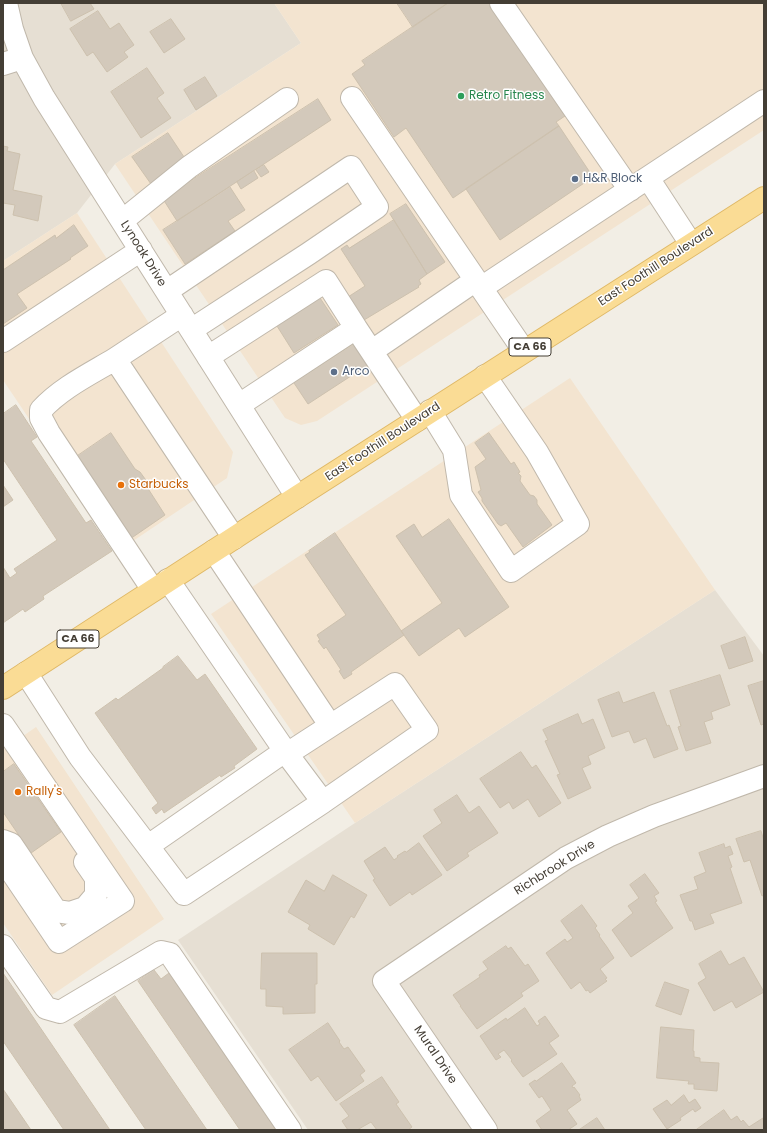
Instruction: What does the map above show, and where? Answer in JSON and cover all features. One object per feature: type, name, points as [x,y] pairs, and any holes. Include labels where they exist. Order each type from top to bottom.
[{"type":"main road","name":"East Foothill Boulevard","points":[[3,688],[297,497],[764,198]]},
{"type":"street","name":"Lynoak Drive","points":[[6,3],[12,29],[12,61],[48,104],[297,497]]},
{"type":"street","points":[[501,3],[639,184],[691,244]]},
{"type":"street","points":[[352,98],[524,351]]},
{"type":"street","points":[[122,221],[189,167],[287,99]]},
{"type":"street","points":[[372,351],[639,184],[764,101]]},
{"type":"street","points":[[167,291],[351,167],[377,207],[308,254],[187,322],[115,359],[80,380],[49,401],[41,410],[41,418],[49,433],[323,802]]},
{"type":"street","points":[[3,341],[141,250]]},
{"type":"street","points":[[308,254],[372,351],[423,416],[454,450],[461,495],[512,571],[578,524],[537,452],[485,376]]},
{"type":"street","points":[[208,357],[326,281]]},
{"type":"street","points":[[239,405],[356,328]]},
{"type":"street","points":[[115,359],[234,538]]},
{"type":"street","points":[[214,551],[330,725]]},
{"type":"street","points":[[26,673],[80,757],[184,894],[323,802],[427,730],[395,684],[286,752],[148,846]]},
{"type":"street","points":[[3,725],[122,900],[59,942],[3,858]]},
{"type":"street","points":[[3,841],[11,844],[56,911],[70,913],[85,908],[96,895],[96,878],[37,789],[34,771]]},
{"type":"street","name":"Richbrook Drive","points":[[384,981],[566,858],[608,836],[654,816],[764,776]]},
{"type":"street","points":[[3,946],[46,1008],[60,1012],[161,952],[170,954],[290,1130]]},
{"type":"street","name":"Mural Drive","points":[[384,981],[486,1130]]},
{"type":"shaded area","points":[[3,3],[274,3],[301,43],[115,164],[77,213],[3,261]]},
{"type":"shaded area","points":[[274,3],[764,3],[764,130],[317,421],[301,425],[285,418],[115,164],[301,43]]},
{"type":"shaded area","points":[[77,213],[233,452],[227,478],[118,551],[3,380],[3,261]]},
{"type":"shaded area","points":[[570,378],[715,590],[355,823],[211,614]]},
{"type":"shaded area","points":[[715,590],[764,656],[764,1130],[308,1130],[178,940],[355,823]]},
{"type":"shaded area","points":[[36,727],[164,919],[52,995],[3,923],[3,750]]},
{"type":"building","points":[[61,3],[90,3],[94,9],[71,21]]},
{"type":"building","points":[[397,3],[448,3],[413,27]]},
{"type":"building","points":[[448,3],[489,3],[565,116],[556,122],[559,126],[453,198],[406,128],[394,137],[352,74],[365,65],[362,61]]},
{"type":"building","points":[[98,11],[110,29],[119,23],[134,45],[124,52],[128,57],[107,72],[93,52],[87,56],[70,29]]},
{"type":"building","points":[[171,19],[185,39],[164,53],[150,32]]},
{"type":"building","points":[[147,68],[164,93],[157,98],[171,118],[141,138],[111,92]]},
{"type":"building","points":[[205,77],[217,96],[196,110],[184,90]]},
{"type":"building","points":[[318,99],[331,120],[177,221],[163,199]]},
{"type":"building","points":[[559,126],[593,177],[500,240],[466,189]]},
{"type":"building","points":[[168,133],[186,160],[151,184],[132,157]]},
{"type":"building","points":[[3,146],[8,147],[7,151],[20,154],[13,190],[42,196],[38,221],[13,215],[15,205],[3,203]]},
{"type":"building","points":[[264,165],[269,172],[261,177],[256,170]]},
{"type":"building","points":[[254,171],[258,178],[241,189],[237,182]]},
{"type":"building","points":[[230,187],[245,210],[228,221],[235,231],[185,264],[163,230]]},
{"type":"building","points":[[406,204],[445,262],[427,274],[390,214]]},
{"type":"building","points":[[394,220],[427,274],[419,280],[421,284],[418,286],[419,287],[364,320],[348,297],[365,286],[341,249],[347,245],[349,248]]},
{"type":"building","points":[[74,225],[88,246],[70,258],[71,259],[17,294],[27,308],[3,324],[3,270],[55,235],[56,238]]},
{"type":"building","points":[[320,298],[338,325],[294,353],[277,326]]},
{"type":"building","name":"Arco","points":[[360,340],[374,361],[308,404],[294,383]]},
{"type":"building","points":[[16,405],[37,437],[31,441],[86,523],[91,520],[112,551],[43,596],[44,599],[25,612],[23,609],[3,623],[3,567],[10,578],[17,573],[14,569],[57,540],[3,459],[3,414]]},
{"type":"building","name":"Starbucks","points":[[111,433],[135,469],[140,472],[148,483],[147,487],[165,515],[130,539],[76,457]]},
{"type":"building","points":[[489,433],[511,464],[514,462],[520,472],[518,473],[521,476],[520,481],[530,495],[534,496],[537,500],[537,504],[552,525],[523,547],[506,523],[501,526],[498,524],[482,501],[482,498],[478,492],[481,490],[475,467],[486,459],[475,443]]},
{"type":"building","points":[[3,485],[13,500],[3,507]]},
{"type":"building","points":[[449,519],[509,607],[465,637],[459,628],[419,656],[401,631],[442,603],[396,536],[414,524],[422,537]]},
{"type":"building","points":[[335,533],[404,635],[351,672],[352,674],[344,679],[339,671],[341,670],[326,647],[324,649],[318,641],[320,640],[317,635],[346,615],[305,555]]},
{"type":"building","points":[[745,637],[753,661],[729,669],[721,646]]},
{"type":"building","points":[[178,656],[197,680],[205,674],[257,749],[234,766],[235,768],[221,777],[220,775],[164,813],[162,809],[156,814],[152,808],[158,803],[95,713],[116,698],[118,700]]},
{"type":"building","points":[[720,675],[730,705],[711,712],[713,719],[704,722],[711,743],[686,751],[678,727],[681,726],[670,691]]},
{"type":"building","points":[[764,681],[764,724],[761,725],[748,686]]},
{"type":"building","points":[[619,692],[623,703],[654,692],[667,726],[669,725],[678,749],[654,758],[646,738],[634,743],[629,731],[612,737],[598,700]]},
{"type":"building","points":[[578,714],[582,724],[593,719],[605,748],[588,756],[591,764],[582,768],[591,788],[568,799],[557,775],[560,774],[545,741],[548,740],[543,730]]},
{"type":"building","points":[[521,752],[532,768],[536,765],[561,803],[539,817],[528,799],[513,809],[509,802],[500,808],[480,779]]},
{"type":"building","name":"Rally's","points":[[14,764],[61,832],[31,853],[3,812],[3,772]]},
{"type":"building","points":[[457,795],[469,813],[479,806],[498,833],[467,853],[469,856],[447,871],[423,836],[442,823],[434,810]]},
{"type":"building","points":[[761,831],[764,841],[764,895],[762,896],[750,860],[744,862],[736,839]]},
{"type":"building","points":[[419,843],[442,875],[412,895],[410,892],[390,906],[373,880],[375,879],[364,861],[385,847],[394,860],[398,857],[397,856]]},
{"type":"building","points":[[724,844],[725,848],[730,846],[733,854],[728,856],[732,867],[730,868],[742,903],[710,914],[714,923],[695,930],[680,895],[698,889],[694,877],[706,872],[699,853]]},
{"type":"building","points":[[645,874],[659,893],[654,896],[657,901],[655,902],[673,928],[631,957],[612,930],[633,913],[628,906],[639,898],[630,885]]},
{"type":"building","points":[[333,875],[367,895],[354,918],[351,916],[334,945],[308,929],[310,925],[288,912],[306,880],[324,891]]},
{"type":"building","points":[[582,905],[597,926],[595,928],[600,935],[599,936],[614,958],[600,969],[607,978],[605,979],[607,981],[590,993],[588,990],[586,991],[580,982],[571,989],[546,953],[565,939],[567,942],[573,938],[561,921]]},
{"type":"building","points":[[506,946],[508,949],[511,947],[525,966],[528,964],[539,981],[521,993],[523,996],[477,1029],[453,995],[480,977],[479,975],[488,969],[483,962]]},
{"type":"building","points":[[721,951],[729,965],[744,957],[764,992],[736,1008],[732,1001],[714,1011],[698,983],[706,978],[699,964]]},
{"type":"building","points":[[262,953],[317,953],[315,1013],[283,1014],[283,1007],[266,1006],[266,989],[261,989]]},
{"type":"building","points":[[154,970],[161,979],[169,973],[276,1130],[240,1130],[138,981]]},
{"type":"building","points":[[3,973],[110,1130],[64,1130],[3,1041]]},
{"type":"building","points":[[665,982],[689,990],[681,1015],[656,1006]]},
{"type":"building","points":[[115,996],[207,1130],[146,1130],[74,1025]]},
{"type":"building","points":[[525,1008],[537,1026],[540,1024],[538,1021],[545,1016],[559,1036],[549,1043],[557,1054],[523,1077],[504,1050],[498,1054],[501,1057],[496,1060],[480,1036],[506,1018],[507,1020]]},
{"type":"building","points":[[328,1023],[344,1049],[348,1047],[365,1071],[360,1075],[364,1081],[336,1101],[318,1076],[311,1081],[289,1050]]},
{"type":"building","points":[[661,1027],[694,1030],[694,1057],[700,1058],[700,1062],[719,1063],[717,1091],[694,1089],[694,1084],[688,1084],[689,1081],[657,1078]]},
{"type":"building","points":[[562,1063],[576,1083],[572,1086],[573,1088],[574,1087],[580,1095],[581,1100],[567,1110],[577,1124],[568,1130],[542,1130],[536,1121],[551,1110],[542,1096],[539,1098],[529,1084],[535,1080],[536,1081]]},
{"type":"building","points":[[382,1077],[399,1102],[396,1104],[412,1127],[408,1130],[377,1130],[371,1122],[357,1130],[348,1130],[342,1121],[349,1116],[340,1104]]},
{"type":"building","points":[[3,1089],[31,1130],[3,1130]]},
{"type":"building","points":[[684,1095],[689,1103],[695,1099],[701,1108],[695,1112],[693,1109],[680,1118],[681,1120],[667,1129],[653,1109],[667,1100],[671,1105]]},
{"type":"building","points":[[724,1110],[731,1120],[737,1116],[741,1122],[743,1120],[749,1127],[763,1118],[764,1130],[696,1130]]},
{"type":"building","points":[[597,1118],[605,1130],[579,1130]]},
{"type":"place","name":"Retro Fitness","points":[[461,96]]},
{"type":"place","name":"H&R Block","points":[[575,179]]},
{"type":"place","name":"Arco","points":[[334,372]]},
{"type":"place","name":"Starbucks","points":[[121,485]]},
{"type":"place","name":"Rally's","points":[[18,792]]}]
